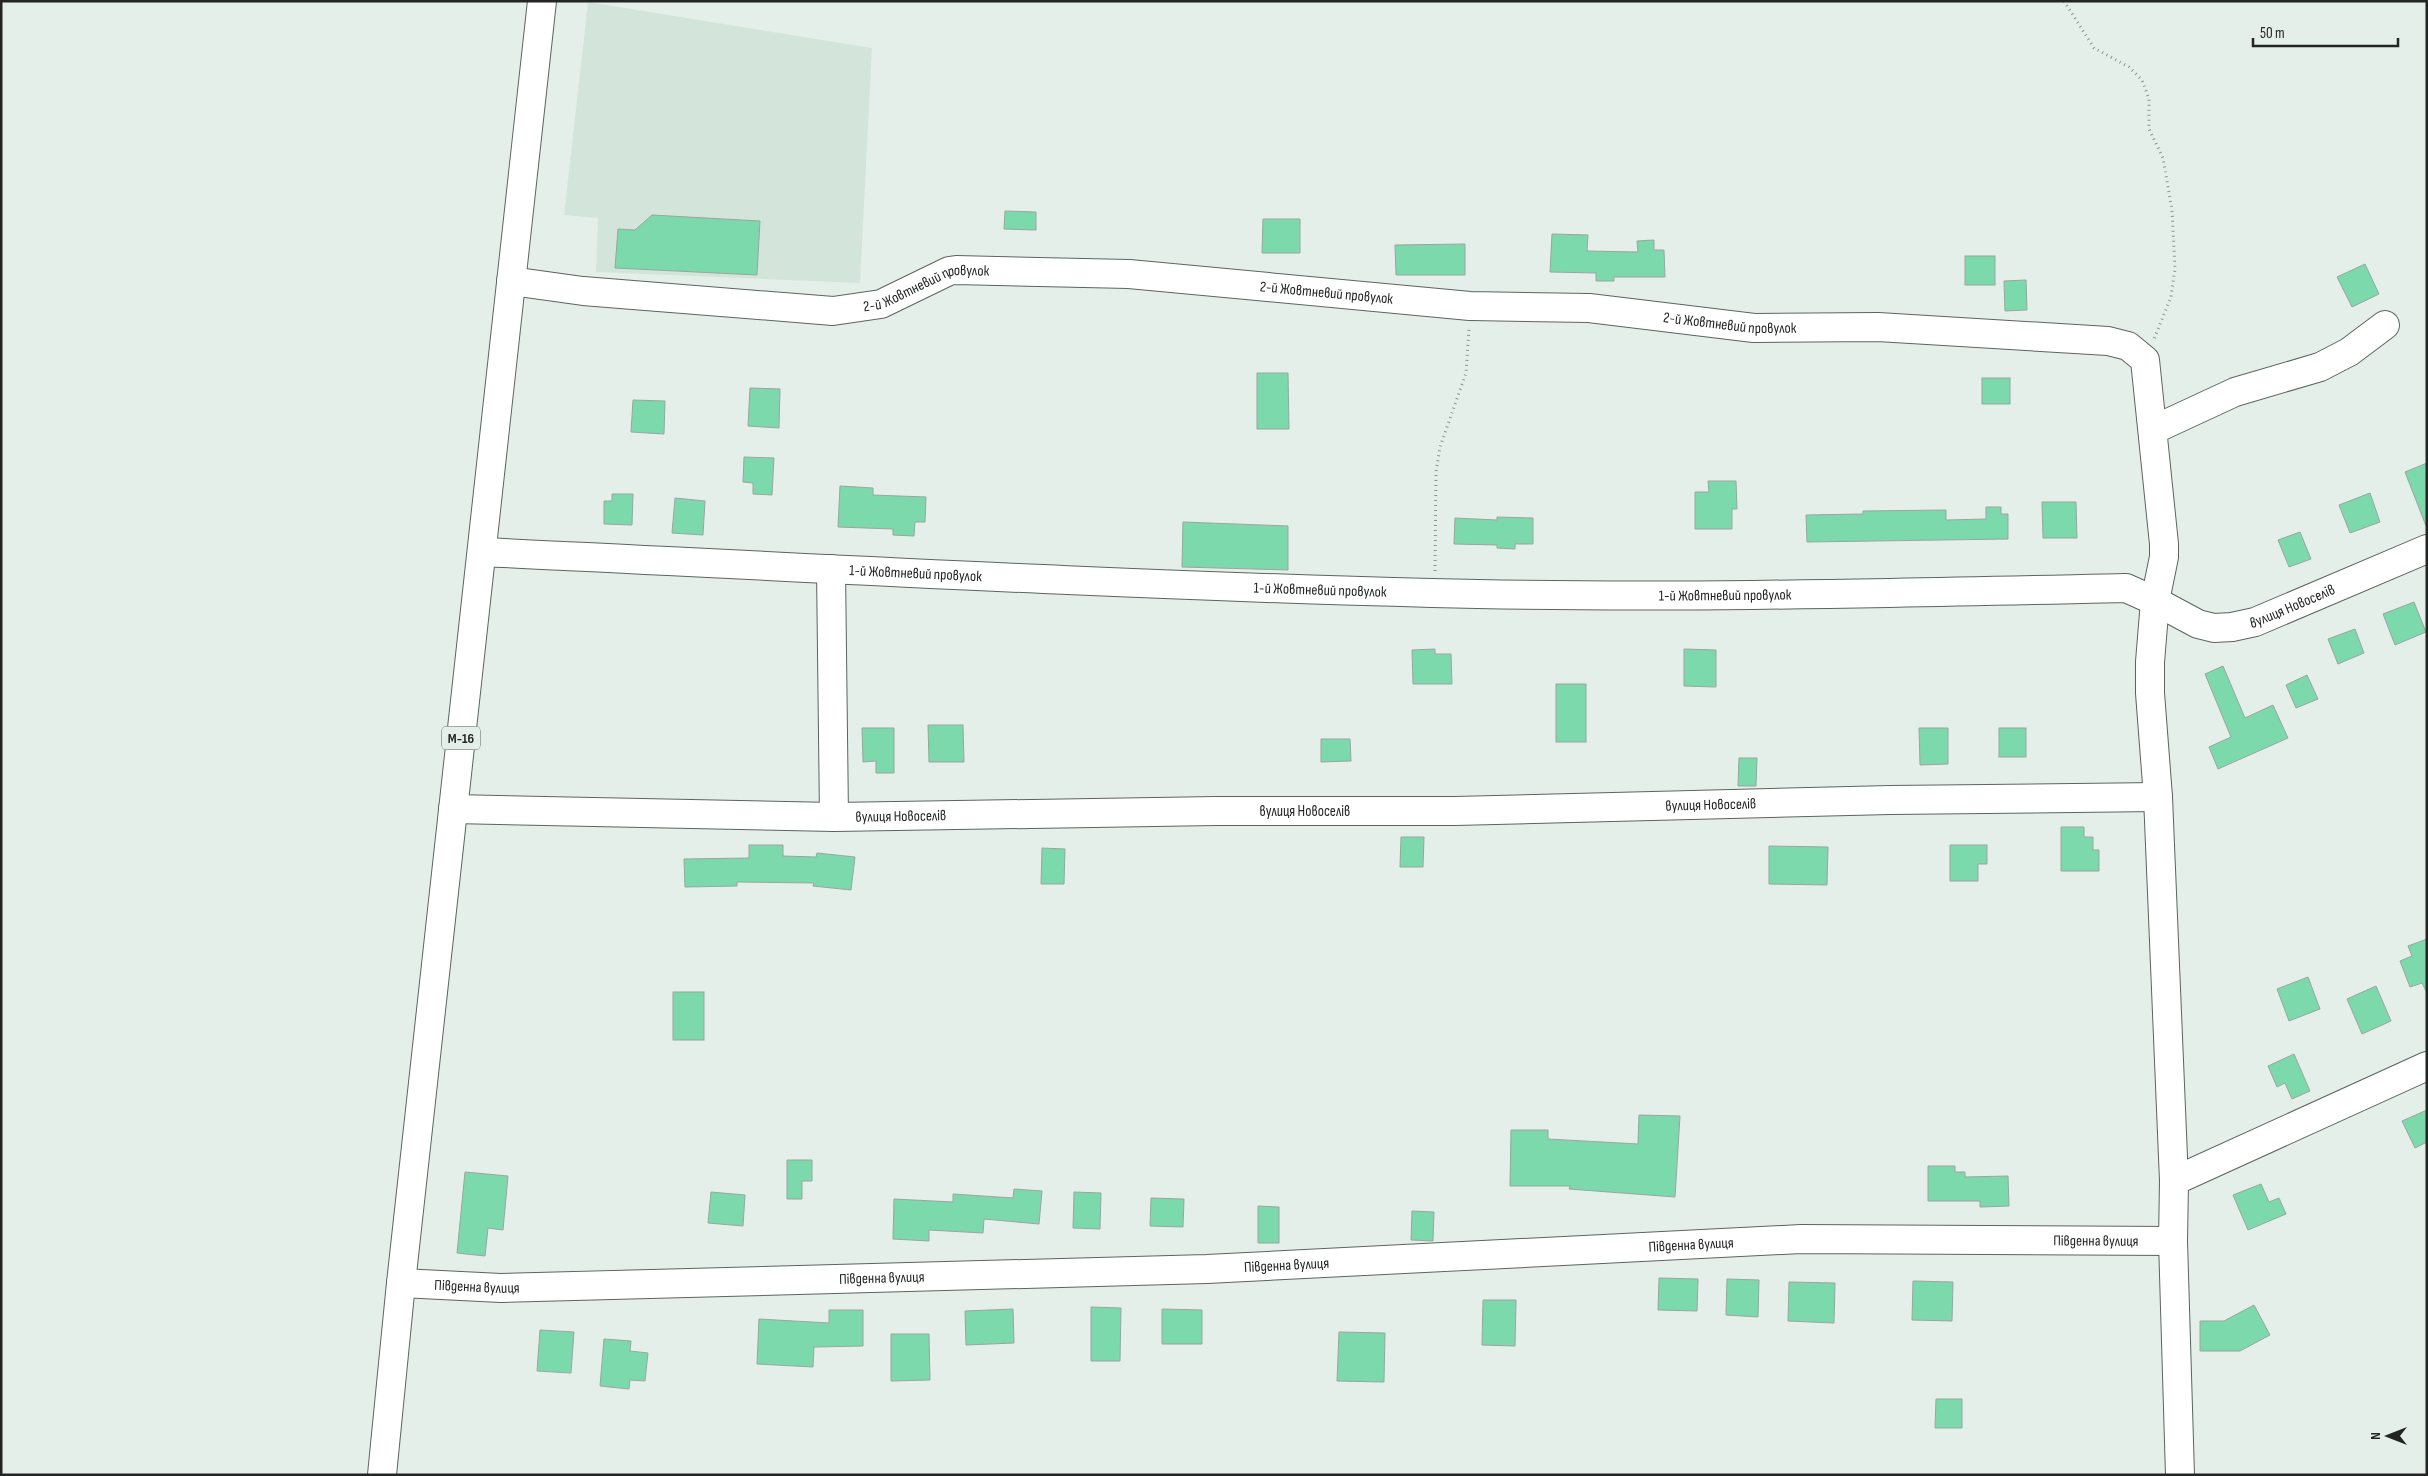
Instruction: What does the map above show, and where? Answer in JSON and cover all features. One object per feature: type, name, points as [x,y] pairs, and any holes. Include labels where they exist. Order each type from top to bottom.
[{"type":"main road","name":"М-16","points":[[382,1475],[401,1283],[542,1]]},
{"type":"main road","name":"2-й Жовтневий провулок","points":[[511,281],[583,291],[833,311],[859,309],[881,304],[949,271],[956,270],[1129,274],[1470,306],[1589,308],[1754,328],[1878,328],[2108,341],[2128,346],[2145,360]]},
{"type":"main road","points":[[2153,430],[2235,392],[2320,367],[2349,352],[2385,326]]},
{"type":"main road","points":[[2145,360],[2164,544],[2164,557],[2155,601],[2150,662],[2150,693],[2158,797],[2174,1181],[2180,1475]]},
{"type":"main road","name":"вулиця Новоселів","points":[[2155,601],[2198,624],[2214,628],[2232,627],[2255,622],[2427,549]]},
{"type":"main road","name":"1-й Жовтневий провулок","points":[[482,552],[1204,586],[1434,593],[1612,596],[2126,588],[2155,601]]},
{"type":"main road","points":[[831,569],[834,817]]},
{"type":"main road","name":"вулиця Новоселів","points":[[453,809],[834,817],[1226,811],[1455,811],[1890,800],[2158,797]]},
{"type":"main road","points":[[2174,1181],[2427,1066]]},
{"type":"main road","name":"Південна вулиця","points":[[401,1283],[501,1288],[1207,1269],[1800,1238],[2174,1241]]},
{"type":"path","points":[[2064,1],[2094,48],[2129,67],[2142,80],[2149,99],[2149,129],[2164,158],[2172,210],[2175,269],[2170,296],[2145,360]]},
{"type":"path","points":[[1434,593],[1436,472],[1440,447],[1466,373],[1470,306]]},
{"type":"shaded area","points":[[588,2],[872,48],[860,283],[596,272],[598,218],[564,215]]},
{"type":"building","points":[[1005,211],[1036,212],[1036,230],[1004,229]]},
{"type":"building","points":[[652,215],[760,221],[757,275],[615,268],[618,229],[635,230]]},
{"type":"building","points":[[1263,219],[1300,219],[1300,253],[1262,253]]},
{"type":"building","points":[[1552,234],[1588,235],[1587,251],[1638,252],[1637,241],[1654,240],[1654,250],[1664,250],[1665,277],[1614,277],[1614,281],[1596,281],[1596,273],[1550,272]]},
{"type":"building","points":[[1465,244],[1465,275],[1396,275],[1395,245]]},
{"type":"building","points":[[1965,256],[1995,256],[1995,285],[1965,285]]},
{"type":"building","points":[[2365,264],[2379,294],[2352,307],[2337,277]]},
{"type":"building","points":[[2026,280],[2027,310],[2005,311],[2004,281]]},
{"type":"building","points":[[1257,373],[1288,373],[1289,429],[1257,429]]},
{"type":"building","points":[[1982,378],[2010,378],[2010,404],[1982,404]]},
{"type":"building","points":[[750,388],[780,389],[779,428],[748,426]]},
{"type":"building","points":[[633,400],[665,401],[664,434],[631,432]]},
{"type":"building","points":[[744,457],[774,458],[772,495],[753,494],[753,483],[743,482]]},
{"type":"building","points":[[2427,463],[2427,526],[2426,526],[2405,472]]},
{"type":"building","points":[[1708,481],[1736,481],[1737,509],[1732,509],[1732,529],[1695,529],[1695,492],[1709,492]]},
{"type":"building","points":[[840,486],[873,488],[873,495],[926,497],[925,522],[915,522],[914,536],[893,535],[893,529],[838,527]]},
{"type":"building","points":[[2370,493],[2380,522],[2350,533],[2339,505]]},
{"type":"building","points":[[612,494],[633,494],[632,525],[604,524],[604,501],[612,501]]},
{"type":"building","points":[[675,498],[705,501],[703,535],[672,533]]},
{"type":"building","points":[[2042,502],[2076,502],[2077,538],[2043,538]]},
{"type":"building","points":[[1986,507],[2001,507],[2001,514],[2008,514],[2008,539],[1807,542],[1806,515],[1863,514],[1863,511],[1946,510],[1946,520],[1986,519]]},
{"type":"building","points":[[1497,517],[1533,518],[1533,544],[1515,544],[1515,549],[1497,548],[1497,545],[1454,544],[1455,518],[1497,520]]},
{"type":"building","points":[[1183,522],[1288,526],[1288,570],[1182,567]]},
{"type":"building","points":[[2300,532],[2311,559],[2289,567],[2278,540]]},
{"type":"building","points":[[2414,602],[2426,632],[2395,645],[2383,614]]},
{"type":"building","points":[[2355,629],[2364,653],[2338,664],[2328,639]]},
{"type":"building","points":[[1435,649],[1435,654],[1451,654],[1452,684],[1413,684],[1412,650]]},
{"type":"building","points":[[1684,649],[1716,650],[1716,687],[1684,686]]},
{"type":"building","points":[[2223,666],[2245,718],[2273,705],[2288,738],[2218,769],[2209,747],[2231,737],[2205,674]]},
{"type":"building","points":[[2307,675],[2318,699],[2296,708],[2286,685]]},
{"type":"building","points":[[1556,684],[1586,684],[1586,742],[1556,742]]},
{"type":"building","points":[[928,725],[963,725],[964,762],[929,762]]},
{"type":"building","points":[[862,728],[894,728],[894,773],[876,773],[876,761],[863,762]]},
{"type":"building","points":[[1919,728],[1948,728],[1948,764],[1920,765]]},
{"type":"building","points":[[1999,728],[2026,728],[2026,757],[1999,757]]},
{"type":"building","points":[[1321,739],[1350,739],[1351,761],[1321,762]]},
{"type":"building","points":[[1739,758],[1757,758],[1756,786],[1738,786]]},
{"type":"building","points":[[2061,827],[2084,827],[2084,837],[2093,837],[2093,850],[2099,850],[2099,871],[2061,871]]},
{"type":"building","points":[[1401,837],[1424,837],[1423,867],[1400,867]]},
{"type":"building","points":[[749,845],[783,845],[783,856],[816,857],[817,853],[855,857],[851,890],[813,886],[814,883],[737,882],[737,886],[685,887],[684,859],[749,858]]},
{"type":"building","points":[[1950,845],[1987,845],[1987,864],[1978,864],[1978,881],[1950,881]]},
{"type":"building","points":[[1769,846],[1828,847],[1827,885],[1769,884]]},
{"type":"building","points":[[1042,848],[1065,849],[1064,884],[1041,884]]},
{"type":"building","points":[[2427,939],[2426,991],[2422,983],[2410,987],[2400,961],[2412,956],[2408,946]]},
{"type":"building","points":[[2308,977],[2320,1009],[2289,1021],[2277,989]]},
{"type":"building","points":[[2376,986],[2391,1021],[2362,1034],[2347,999]]},
{"type":"building","points":[[673,992],[704,992],[704,1040],[673,1040]]},
{"type":"building","points":[[2294,1054],[2310,1091],[2292,1099],[2285,1083],[2277,1087],[2268,1066]]},
{"type":"building","points":[[2427,1110],[2427,1142],[2415,1148],[2402,1121]]},
{"type":"building","points":[[1639,1115],[1680,1116],[1675,1197],[1569,1189],[1570,1186],[1510,1186],[1511,1130],[1548,1130],[1548,1139],[1638,1144]]},
{"type":"building","points":[[787,1160],[812,1160],[812,1181],[802,1181],[802,1199],[787,1199]]},
{"type":"building","points":[[1928,1166],[1955,1166],[1955,1172],[1965,1172],[1965,1177],[2008,1176],[2009,1206],[1980,1207],[1980,1201],[1928,1201]]},
{"type":"building","points":[[465,1172],[508,1176],[503,1230],[488,1228],[485,1256],[457,1253]]},
{"type":"building","points":[[2261,1184],[2269,1202],[2279,1198],[2286,1214],[2248,1230],[2233,1195]]},
{"type":"building","points":[[1014,1189],[1042,1191],[1039,1224],[984,1219],[983,1233],[929,1230],[929,1241],[893,1239],[894,1199],[953,1202],[953,1194],[1013,1198]]},
{"type":"building","points":[[711,1192],[745,1195],[743,1226],[708,1223]]},
{"type":"building","points":[[1074,1192],[1101,1193],[1100,1229],[1073,1228]]},
{"type":"building","points":[[1151,1198],[1184,1199],[1183,1227],[1150,1226]]},
{"type":"building","points":[[1258,1206],[1279,1207],[1279,1243],[1258,1243]]},
{"type":"building","points":[[1412,1211],[1434,1212],[1433,1241],[1411,1240]]},
{"type":"building","points":[[1659,1278],[1698,1279],[1697,1311],[1658,1310]]},
{"type":"building","points":[[1727,1279],[1759,1280],[1758,1317],[1726,1315]]},
{"type":"building","points":[[1913,1281],[1953,1282],[1952,1321],[1912,1320]]},
{"type":"building","points":[[1789,1282],[1835,1283],[1834,1323],[1788,1321]]},
{"type":"building","points":[[1483,1300],[1516,1300],[1515,1346],[1482,1345]]},
{"type":"building","points":[[2254,1305],[2270,1335],[2240,1351],[2200,1351],[2200,1321],[2224,1321]]},
{"type":"building","points":[[1091,1307],[1121,1308],[1120,1361],[1091,1361]]},
{"type":"building","points":[[1013,1309],[1014,1343],[966,1345],[965,1311]]},
{"type":"building","points":[[1162,1309],[1202,1310],[1202,1344],[1162,1344]]},
{"type":"building","points":[[829,1310],[863,1310],[863,1346],[814,1347],[813,1367],[757,1364],[759,1319],[829,1323]]},
{"type":"building","points":[[540,1330],[574,1332],[571,1373],[537,1371]]},
{"type":"building","points":[[1339,1332],[1385,1333],[1384,1382],[1337,1381]]},
{"type":"building","points":[[891,1334],[929,1334],[930,1380],[891,1381]]},
{"type":"building","points":[[604,1339],[631,1341],[630,1351],[648,1353],[645,1381],[630,1380],[629,1389],[600,1386]]},
{"type":"building","points":[[1936,1399],[1962,1399],[1962,1428],[1935,1428]]}]
